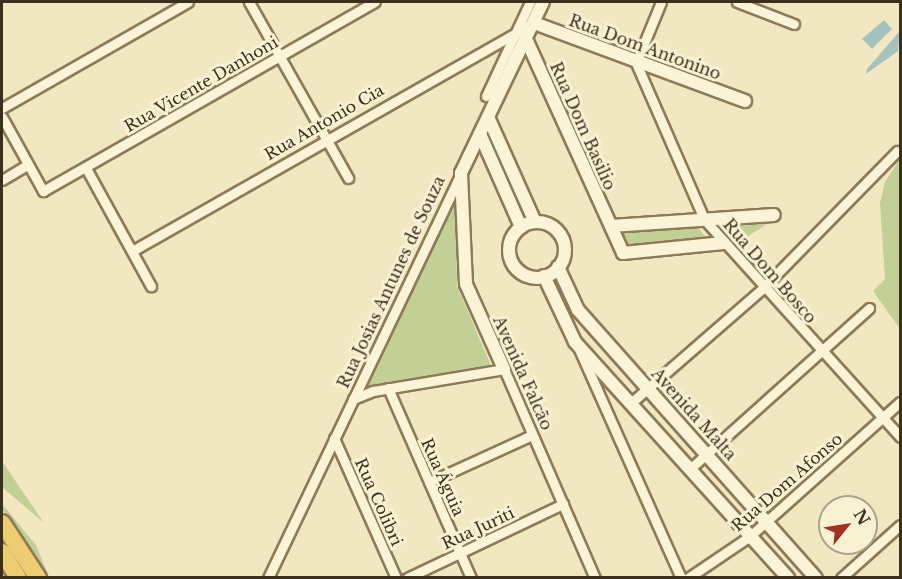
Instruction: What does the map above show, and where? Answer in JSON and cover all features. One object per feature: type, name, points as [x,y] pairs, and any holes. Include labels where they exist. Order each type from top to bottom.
[{"type":"highway","points":[[2,523],[38,578]]},
{"type":"highway","points":[[2,552],[18,578]]},
{"type":"street","points":[[2,108],[188,2]]},
{"type":"street","points":[[249,2],[348,178]]},
{"type":"street","name":"Rua Vicente Danhoni","points":[[27,165],[43,191],[375,2]]},
{"type":"street","points":[[486,96],[530,2]]},
{"type":"street","name":"Rua Josias Antunes de Souza","points":[[268,578],[543,2]]},
{"type":"street","points":[[636,63],[661,2]]},
{"type":"street","points":[[737,2],[794,24]]},
{"type":"street","name":"Rua Antonio Cia","points":[[132,250],[519,27],[534,23]]},
{"type":"street","name":"Rua Dom Antonino","points":[[534,23],[636,63],[744,101]]},
{"type":"street","name":"Rua Dom Basilio","points":[[526,39],[623,253],[724,243]]},
{"type":"street","name":"Rua Dom Bosco","points":[[636,63],[704,219],[762,289],[900,437]]},
{"type":"street","points":[[2,117],[27,165],[2,180]]},
{"type":"street","points":[[488,117],[535,222]]},
{"type":"street","points":[[480,134],[521,227]]},
{"type":"street","points":[[632,402],[762,289],[897,151]]},
{"type":"street","points":[[86,168],[151,286]]},
{"type":"street","name":"Avenida Falcão","points":[[461,173],[466,284],[594,577]]},
{"type":"street","points":[[611,226],[774,215]]},
{"type":"street","points":[[535,222],[552,227],[563,240],[558,267],[544,276],[521,273],[511,259],[511,241],[521,227],[535,222]]},
{"type":"street","name":"Avenida Malta","points":[[558,267],[578,310],[768,520],[816,578]]},
{"type":"street","points":[[544,276],[681,578]]},
{"type":"street","points":[[692,467],[869,308]]},
{"type":"street","points":[[575,342],[692,467],[788,578]]},
{"type":"street","points":[[353,399],[388,388],[504,369]]},
{"type":"street","name":"Rua Águia","points":[[388,388],[471,578]]},
{"type":"street","name":"Rua Dom Afonso","points":[[688,578],[750,536],[900,402]]},
{"type":"street","points":[[429,482],[532,435]]},
{"type":"street","name":"Rua Colibri","points":[[334,438],[396,578]]},
{"type":"street","name":"Rua Juriti","points":[[406,578],[563,504]]},
{"type":"street","points":[[841,578],[900,525]]},
{"type":"green space","points":[[900,159],[900,329],[873,291],[885,279],[880,203],[885,182]]},
{"type":"green space","points":[[456,191],[457,286],[492,368],[359,392]]},
{"type":"green space","points":[[768,223],[732,247],[716,228]]},
{"type":"green space","points":[[697,225],[709,243],[625,250],[617,231]]},
{"type":"green space","points":[[2,461],[44,523],[2,487]]},
{"type":"green space","points":[[2,504],[36,545],[49,577],[2,509]]},
{"type":"water","points":[[884,20],[892,29],[872,49],[862,39]]},
{"type":"water","points":[[900,31],[898,51],[866,74],[867,69]]}]
